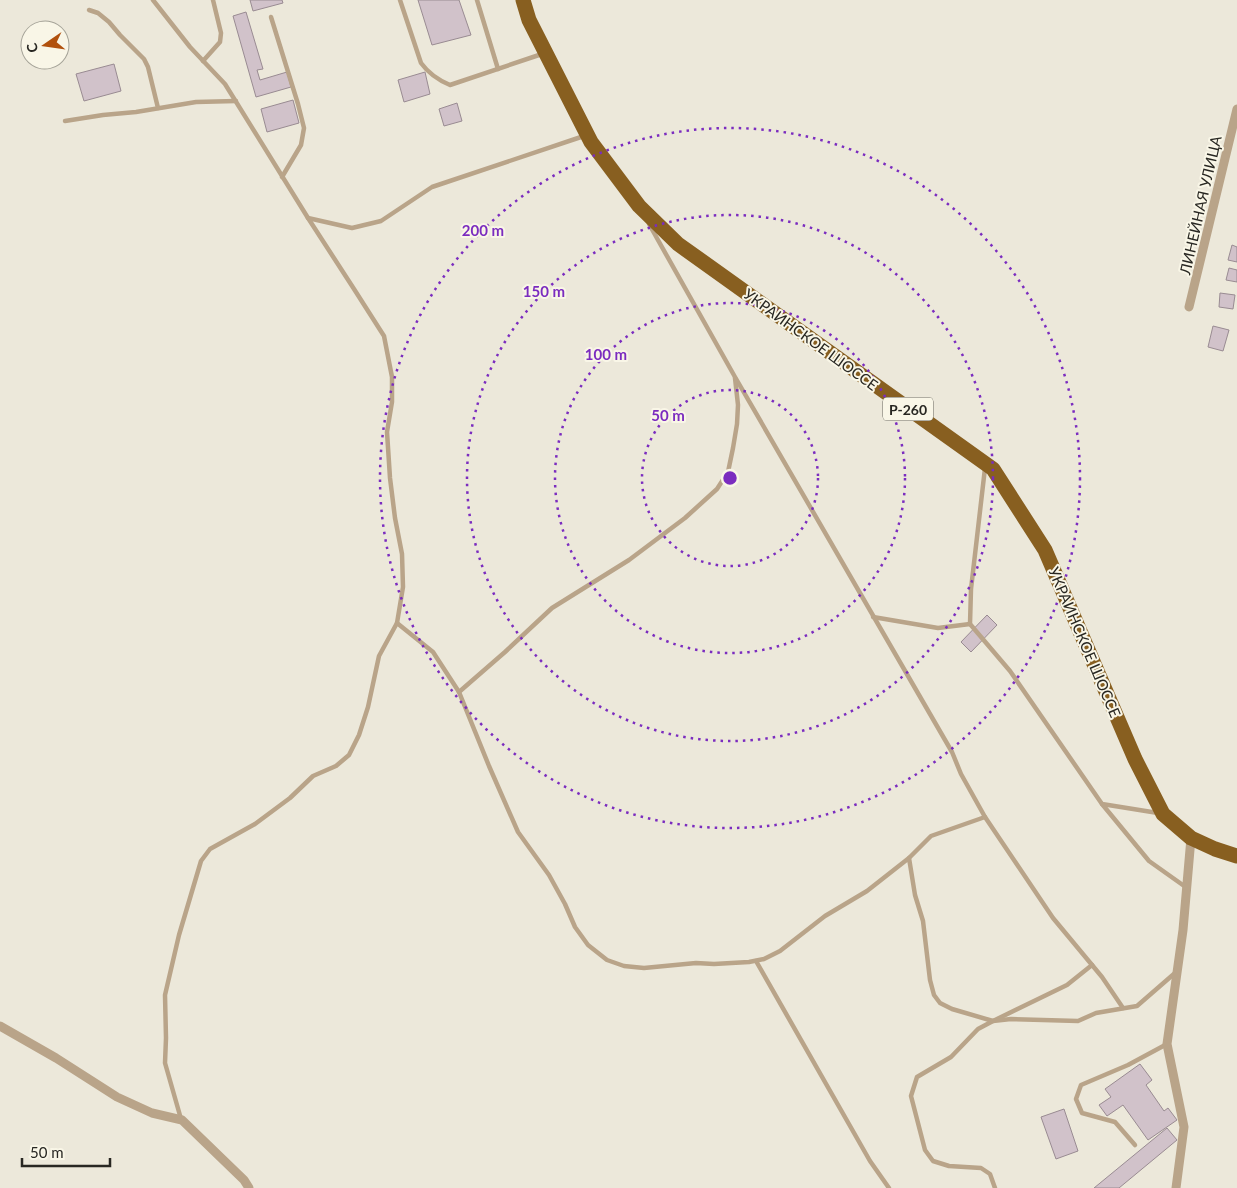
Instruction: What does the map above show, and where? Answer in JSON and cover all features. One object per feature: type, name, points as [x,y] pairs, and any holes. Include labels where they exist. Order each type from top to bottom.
[{"type":"highway","name":"УКРАИНСКОЕ ШОССЕ","points":[[523,0],[529,20],[591,142],[639,206],[678,244],[993,469],[1045,550],[1135,759],[1163,814],[1191,838],[1237,856]]},
{"type":"street","name":"ЛИНЕЙНАЯ УЛИЦА","points":[[1189,307],[1237,109]]},
{"type":"street","points":[[1176,1188],[1184,1127],[1167,1044],[1183,930],[1191,838]]},
{"type":"street","points":[[0,1026],[56,1058],[117,1097],[152,1113],[182,1120],[244,1180],[248,1188]]},
{"type":"lane","points":[[153,0],[190,47],[225,84],[384,336],[392,377],[392,402],[387,432],[390,478],[402,554],[404,587],[396,623],[379,656],[368,707],[359,735],[349,755],[336,766],[313,776],[290,798],[255,824],[210,849],[201,861],[179,935],[165,995],[165,1063],[182,1120]]},
{"type":"lane","points":[[203,61],[220,42],[221,33],[213,0]]},
{"type":"lane","points":[[400,0],[421,64],[427,72],[450,85],[546,53]]},
{"type":"lane","points":[[477,0],[498,68]]},
{"type":"lane","points":[[89,10],[98,13],[144,59],[148,67],[158,108]]},
{"type":"lane","points":[[271,17],[304,128],[301,145],[282,177]]},
{"type":"lane","points":[[65,121],[196,102],[236,101]]},
{"type":"lane","points":[[308,218],[352,228],[382,221],[432,187],[588,135]]},
{"type":"lane","points":[[639,206],[735,377],[952,752],[985,817],[1053,918],[1102,977],[1123,1008]]},
{"type":"lane","points":[[460,692],[552,608],[629,560],[685,518],[717,489],[728,472],[737,424],[738,405],[735,377]]},
{"type":"lane","points":[[985,464],[971,589],[970,624],[1010,671],[1102,804],[1149,861],[1186,888]]},
{"type":"lane","points":[[874,617],[938,628],[970,624]]},
{"type":"lane","points":[[396,623],[433,652],[460,692],[489,766],[518,832],[549,875],[575,927],[588,945],[607,960],[624,966],[644,968],[764,959],[780,951],[825,916],[867,891],[932,836],[985,817]]},
{"type":"lane","points":[[1102,804],[1163,814]]},
{"type":"lane","points":[[908,858],[915,895],[923,920],[930,980],[934,995],[940,1003],[952,1009],[993,1021],[1011,1019],[1078,1021],[1096,1013],[1137,1006],[1177,972]]},
{"type":"lane","points":[[756,960],[870,1161],[889,1188]]},
{"type":"lane","points":[[995,1188],[990,1174],[980,1168],[949,1166],[933,1161],[925,1150],[911,1096],[917,1077],[951,1057],[978,1029],[1067,985],[1092,966]]},
{"type":"lane","points":[[1135,1145],[1115,1122],[1082,1113],[1076,1099],[1081,1085],[1128,1065],[1167,1044]]},
{"type":"building","points":[[250,0],[282,0],[283,3],[253,11]]},
{"type":"building","points":[[418,0],[459,0],[471,35],[432,45]]},
{"type":"building","points":[[246,12],[263,69],[257,70],[260,80],[287,72],[291,87],[256,97],[233,16]]},
{"type":"building","points":[[114,64],[121,91],[84,101],[76,74]]},
{"type":"building","points":[[425,72],[430,94],[404,102],[398,80]]},
{"type":"building","points":[[293,100],[299,123],[267,132],[261,109]]},
{"type":"building","points":[[457,103],[462,121],[444,126],[439,109]]},
{"type":"building","points":[[1232,245],[1237,247],[1237,262],[1228,260]]},
{"type":"building","points":[[1229,268],[1237,270],[1237,282],[1226,280]]},
{"type":"building","points":[[1220,293],[1235,295],[1233,309],[1219,307]]},
{"type":"building","points":[[1213,326],[1229,330],[1223,351],[1208,347]]},
{"type":"building","points":[[987,615],[997,625],[971,652],[961,642]]},
{"type":"building","points":[[1140,1064],[1152,1080],[1146,1085],[1164,1111],[1168,1108],[1177,1120],[1148,1140],[1123,1105],[1107,1116],[1099,1105],[1111,1097],[1105,1089]]},
{"type":"building","points":[[1064,1109],[1078,1151],[1056,1159],[1041,1117]]},
{"type":"building","points":[[1167,1128],[1177,1140],[1119,1188],[1094,1188]]}]
